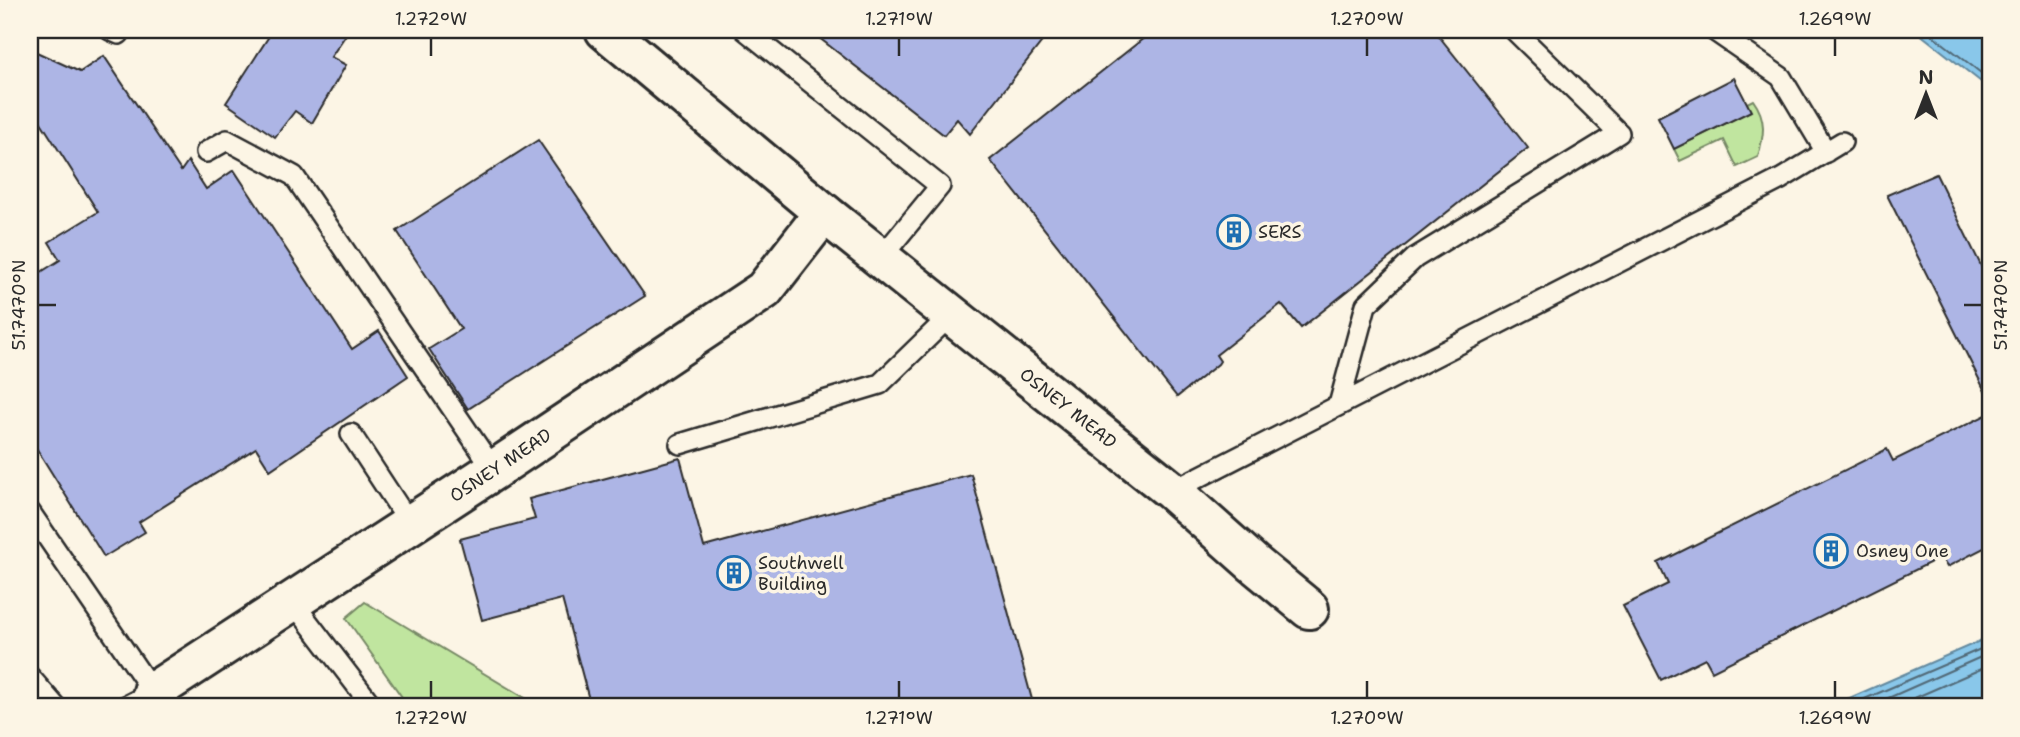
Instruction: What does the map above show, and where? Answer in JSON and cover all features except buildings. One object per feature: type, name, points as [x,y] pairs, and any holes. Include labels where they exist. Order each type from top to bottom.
[{"type":"street","name":"OSNEY MEAD","points":[[618,34],[824,214],[1172,491],[1309,609]]},
{"type":"street","name":"OSNEY MEAD","points":[[138,700],[494,470],[764,290],[824,214]]},
{"type":"lane","points":[[745,30],[940,186],[880,259]]},
{"type":"lane","points":[[1339,405],[1366,305],[1415,258],[1619,133],[1514,30]]},
{"type":"lane","points":[[1172,491],[1781,179],[1834,147],[1781,77],[1713,30]]},
{"type":"lane","points":[[206,152],[227,139],[295,176],[494,470]]},
{"type":"lane","points":[[680,444],[880,384],[951,315]]},
{"type":"lane","points":[[351,434],[410,524]]},
{"type":"lane","points":[[30,512],[138,700]]},
{"type":"lane","points":[[292,601],[373,707]]},
{"type":"lane","points":[[30,677],[56,707]]},
{"type":"green space","points":[[1753,100],[1761,114],[1763,127],[1758,157],[1737,167],[1724,140],[1680,161],[1674,149],[1750,111],[1747,103]]},
{"type":"green space","points":[[365,602],[540,707],[409,707],[346,618]]},
{"type":"water","points":[[1915,30],[1990,30],[1990,89]]},
{"type":"water","points":[[1990,628],[1990,707],[1829,707],[1980,641]]},
{"type":"place","name":"SERS","points":[[1234,232]]},
{"type":"place","name":"Osney One","points":[[1831,551]]},
{"type":"place","name":"Southwell Building","points":[[734,573]]}]
